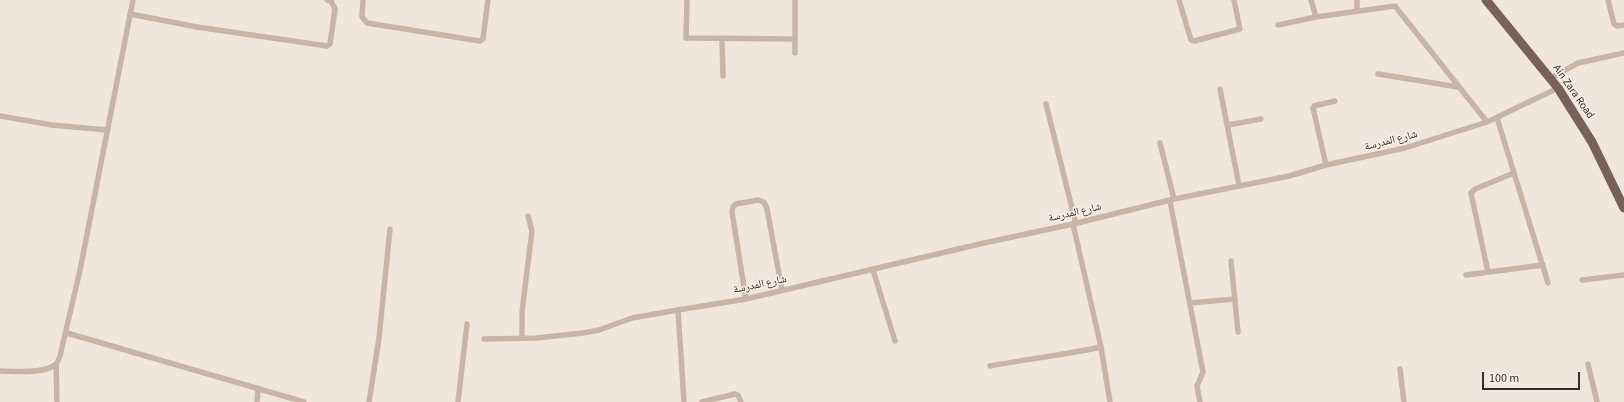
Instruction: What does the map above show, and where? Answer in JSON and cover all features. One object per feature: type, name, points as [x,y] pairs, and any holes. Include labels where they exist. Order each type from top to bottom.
[{"type":"main road","name":"Ain Zara Road","points":[[1486,0],[1558,88],[1592,142],[1624,208]]},
{"type":"street","points":[[57,402],[56,364],[67,333],[133,0]]},
{"type":"street","points":[[130,14],[197,27],[326,46],[330,44],[334,9],[330,0],[327,0]]},
{"type":"street","points":[[363,0],[362,17],[367,23],[480,41],[483,39],[488,0]]},
{"type":"street","points":[[687,0],[686,38],[795,39]]},
{"type":"street","points":[[795,0],[795,53]]},
{"type":"street","points":[[1179,0],[1191,40],[1194,41],[1240,29],[1234,0]]},
{"type":"street","points":[[1311,0],[1316,17]]},
{"type":"street","points":[[1357,0],[1357,10]]},
{"type":"street","points":[[1608,0],[1614,24],[1617,26],[1624,25]]},
{"type":"street","points":[[1278,25],[1357,10],[1395,6],[1487,122]]},
{"type":"street","points":[[722,39],[723,76]]},
{"type":"street","points":[[1551,78],[1578,63],[1624,52]]},
{"type":"street","points":[[1378,74],[1458,87]]},
{"type":"street","name":"شارع المدرسة","points":[[484,339],[522,338],[583,333],[599,330],[632,318],[746,299],[984,243],[1075,224],[1172,200],[1239,185],[1289,176],[1326,165],[1405,148],[1487,122],[1558,88]]},
{"type":"street","points":[[1220,89],[1239,185]]},
{"type":"street","points":[[1326,165],[1313,108],[1314,106],[1335,101]]},
{"type":"street","points":[[1046,104],[1075,224],[1101,347],[1110,402]]},
{"type":"street","points":[[0,116],[52,125],[107,130]]},
{"type":"street","points":[[1497,118],[1548,283]]},
{"type":"street","points":[[1228,125],[1261,119]]},
{"type":"street","points":[[1160,143],[1172,200],[1203,372],[1197,386],[1200,402]]},
{"type":"street","points":[[1488,272],[1471,193],[1475,189],[1514,174]]},
{"type":"street","points":[[746,299],[732,212],[733,207],[736,204],[758,200],[764,202],[767,210],[782,290]]},
{"type":"street","points":[[522,338],[522,312],[532,231],[528,216]]},
{"type":"street","points":[[369,402],[378,338],[390,229]]},
{"type":"street","points":[[1231,261],[1238,332]]},
{"type":"street","points":[[1466,275],[1542,265]]},
{"type":"street","points":[[874,270],[895,340]]},
{"type":"street","points":[[1582,280],[1624,275]]},
{"type":"street","points":[[1190,303],[1235,299]]},
{"type":"street","points":[[678,310],[684,402]]},
{"type":"street","points":[[458,402],[467,324]]},
{"type":"street","points":[[67,333],[304,402]]},
{"type":"street","points":[[990,366],[1028,358],[1068,354],[1101,347]]},
{"type":"street","points":[[0,371],[40,370],[56,364]]},
{"type":"street","points":[[1588,364],[1598,402]]},
{"type":"street","points":[[1400,369],[1404,402]]},
{"type":"street","points":[[257,402],[258,389]]},
{"type":"street","points":[[702,402],[735,394],[738,395],[741,402]]}]
